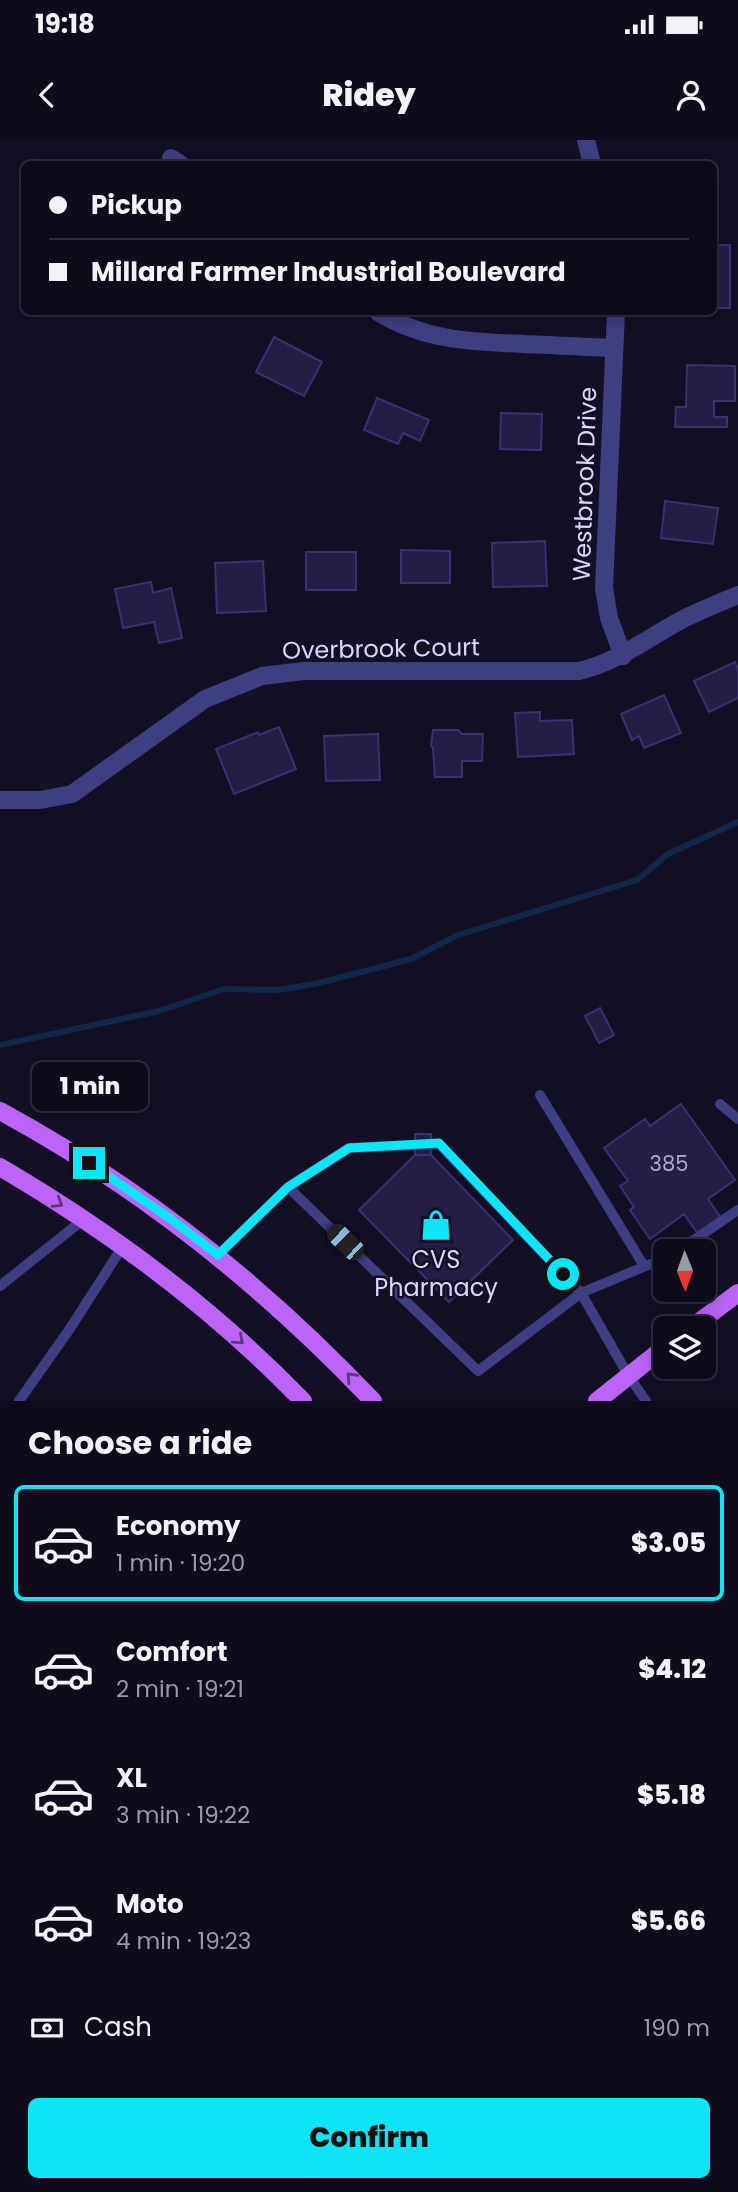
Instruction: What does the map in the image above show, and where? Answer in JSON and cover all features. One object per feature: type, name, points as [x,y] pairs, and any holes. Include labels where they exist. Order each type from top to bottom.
[{"type":"main road","points":[[0,1111],[122,1184],[218,1255],[302,1329],[373,1401]]},
{"type":"main road","points":[[0,1167],[123,1246],[215,1318],[303,1401]]},
{"type":"main road","points":[[707,1316],[738,1293]]},
{"type":"main road","points":[[597,1401],[653,1356]]},
{"type":"street","points":[[586,140],[591,161]]},
{"type":"street","points":[[383,315],[419,333],[447,339],[614,348]]},
{"type":"street","name":"Westbrook Drive","points":[[616,315],[604,588],[610,618],[623,656]]},
{"type":"street","name":"Overbrook Court","points":[[0,800],[40,800],[72,794],[205,699],[262,676],[304,671],[579,671],[623,656],[687,617],[738,595]]},
{"type":"lane","points":[[540,1095],[645,1266]]},
{"type":"lane","points":[[720,1104],[738,1119]]},
{"type":"lane","points":[[218,1255],[288,1187],[349,1148],[439,1143],[581,1293],[646,1401]]},
{"type":"lane","points":[[288,1187],[478,1371],[581,1293],[653,1263]]},
{"type":"lane","points":[[696,1239],[738,1210]]},
{"type":"lane","points":[[0,1286],[84,1219]]},
{"type":"lane","points":[[19,1401],[123,1246]]},
{"type":"building","points":[[717,245],[730,245],[730,308],[717,308]]},
{"type":"building","points":[[274,337],[322,362],[304,396],[256,372]]},
{"type":"building","points":[[687,365],[735,366],[735,401],[714,401],[714,417],[727,417],[727,427],[675,427],[676,407],[686,407]]},
{"type":"building","points":[[377,398],[429,420],[420,441],[403,433],[398,444],[364,430]]},
{"type":"building","points":[[501,413],[542,414],[541,450],[500,449]]},
{"type":"building","points":[[665,501],[718,508],[713,544],[661,538]]},
{"type":"building","points":[[545,541],[547,586],[493,587],[492,543]]},
{"type":"building","points":[[401,550],[450,551],[450,583],[401,583]]},
{"type":"building","points":[[306,552],[356,552],[356,590],[306,590]]},
{"type":"building","points":[[263,561],[266,611],[217,613],[215,563]]},
{"type":"building","points":[[151,582],[153,593],[171,588],[182,638],[159,643],[154,622],[123,628],[115,589]]},
{"type":"building","points":[[735,662],[738,669],[738,698],[709,712],[694,681]]},
{"type":"building","points":[[664,695],[681,733],[644,748],[639,736],[632,740],[621,714]]},
{"type":"building","points":[[540,712],[540,721],[572,720],[574,754],[518,757],[515,713]]},
{"type":"building","points":[[279,727],[296,769],[234,794],[216,749],[258,732],[259,735]]},
{"type":"building","points":[[433,730],[483,734],[482,761],[462,761],[462,777],[435,777],[431,746]]},
{"type":"building","points":[[378,734],[380,780],[326,781],[324,736]]},
{"type":"building","points":[[600,1008],[614,1035],[599,1043],[585,1016]]},
{"type":"building","points":[[681,1104],[735,1180],[708,1199],[721,1218],[698,1234],[684,1214],[650,1239],[630,1210],[634,1207],[620,1186],[628,1181],[604,1148],[645,1119],[650,1126]]},
{"type":"building","points":[[415,1134],[431,1134],[431,1155],[415,1155]]},
{"type":"building","name":"CVS Pharmacy","points":[[415,1155],[431,1155],[513,1240],[449,1302],[359,1210]]},
{"type":"waterway","points":[[0,1045],[159,1011],[224,989],[279,990],[319,983],[411,959],[458,935],[637,880],[668,854],[738,822]]},
{"type":"place","name":"CVS Pharmacy","points":[[436,1225]]},
{"type":"route","points":[[89,1163],[218,1255],[288,1187],[349,1148],[439,1143],[563,1274]]}]
